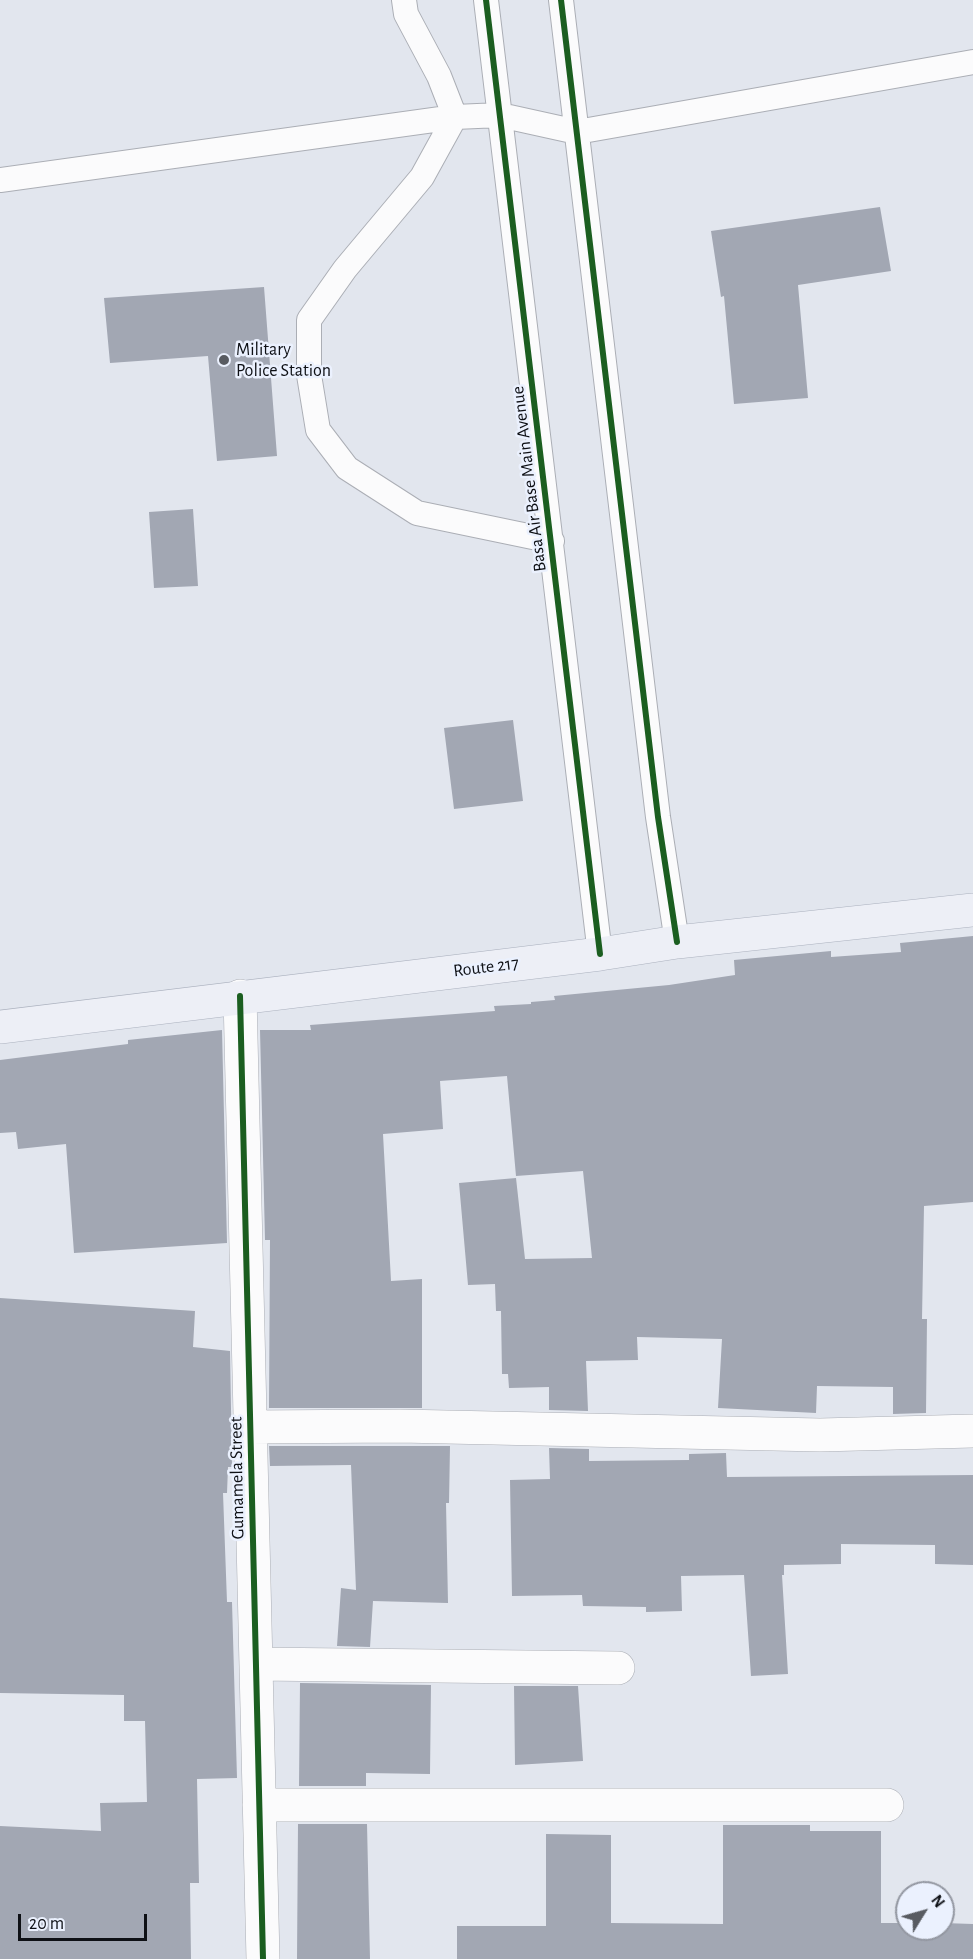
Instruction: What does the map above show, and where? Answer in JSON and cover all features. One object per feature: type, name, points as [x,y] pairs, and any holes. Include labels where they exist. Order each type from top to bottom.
[{"type":"main road","name":"Route 217","points":[[0,1027],[600,954],[677,942],[973,910]]},
{"type":"street","name":"Gumamela Street","points":[[240,996],[263,1959]]},
{"type":"street","points":[[251,1427],[400,1426],[820,1435],[973,1431]]},
{"type":"street","points":[[256,1664],[618,1668]]},
{"type":"street","points":[[259,1805],[887,1805]]},
{"type":"lane","points":[[404,0],[406,14],[439,76],[455,117]]},
{"type":"lane","name":"Basa Air Base Main Avenue","points":[[486,0],[600,954]]},
{"type":"lane","points":[[561,0],[656,806],[677,942]]},
{"type":"lane","points":[[0,180],[455,117],[500,115],[577,132],[973,62]]},
{"type":"lane","points":[[455,117],[422,177],[345,269],[309,320],[309,375],[318,429],[347,468],[417,513],[552,541]]},
{"type":"building","points":[[880,207],[891,271],[798,285],[808,398],[734,404],[724,296],[721,297],[711,231]]},
{"type":"building","name":"Military Police Station","points":[[264,287],[277,456],[217,461],[208,356],[110,363],[104,298]]},
{"type":"building","points":[[193,509],[198,586],[154,588],[149,512]]},
{"type":"building","points":[[513,720],[523,801],[454,809],[444,728]]},
{"type":"building","points":[[973,936],[973,1202],[924,1206],[922,1319],[927,1319],[926,1413],[893,1414],[893,1387],[817,1386],[816,1413],[718,1408],[722,1339],[637,1337],[638,1360],[586,1361],[588,1411],[549,1410],[549,1387],[509,1388],[508,1374],[502,1374],[501,1311],[496,1311],[495,1284],[468,1285],[459,1183],[516,1178],[525,1259],[592,1258],[583,1171],[516,1176],[507,1076],[440,1081],[443,1129],[383,1134],[391,1281],[422,1279],[422,1408],[269,1408],[270,1240],[265,1240],[260,1030],[311,1030],[310,1025],[495,1011],[494,1006],[555,1000],[554,996],[669,985],[735,975],[734,960],[831,951],[831,957],[901,952],[900,943]]},
{"type":"building","points":[[222,1030],[227,1243],[74,1253],[66,1144],[18,1149],[16,1132],[0,1133],[0,1060],[128,1044],[128,1040]]},
{"type":"building","points":[[0,1298],[195,1311],[193,1347],[230,1351],[232,1467],[228,1467],[227,1493],[223,1493],[227,1602],[232,1602],[237,1778],[197,1779],[199,1883],[190,1883],[191,1959],[0,1959],[0,1826],[101,1831],[100,1803],[147,1802],[145,1721],[124,1721],[124,1695],[0,1693]]},
{"type":"building","points":[[269,1446],[450,1446],[449,1503],[446,1503],[448,1603],[373,1601],[370,1647],[337,1646],[341,1588],[356,1590],[351,1465],[270,1466]]},
{"type":"building","points":[[549,1448],[589,1449],[589,1461],[689,1460],[689,1454],[726,1453],[727,1477],[973,1475],[973,1565],[935,1564],[935,1545],[841,1544],[841,1564],[784,1565],[784,1575],[782,1575],[788,1674],[751,1676],[744,1575],[681,1576],[682,1611],[646,1612],[646,1607],[583,1606],[582,1595],[512,1596],[510,1480],[550,1479]]},
{"type":"building","points":[[300,1683],[431,1685],[430,1774],[366,1773],[366,1786],[299,1786]]},
{"type":"building","points":[[514,1686],[578,1686],[583,1761],[515,1765]]},
{"type":"building","points":[[298,1824],[367,1824],[370,1959],[297,1959]]},
{"type":"building","points":[[723,1825],[810,1825],[810,1831],[881,1831],[881,1923],[895,1923],[895,1941],[955,1941],[955,1923],[973,1924],[973,1959],[457,1959],[457,1926],[546,1926],[546,1834],[611,1835],[611,1923],[723,1924]]},
{"type":"cycle path","points":[[486,0],[600,954]]},
{"type":"cycle path","points":[[561,0],[658,817],[677,942]]},
{"type":"cycle path","points":[[240,996],[263,1959]]},
{"type":"place","name":"Military Police Station","points":[[224,360]]}]
